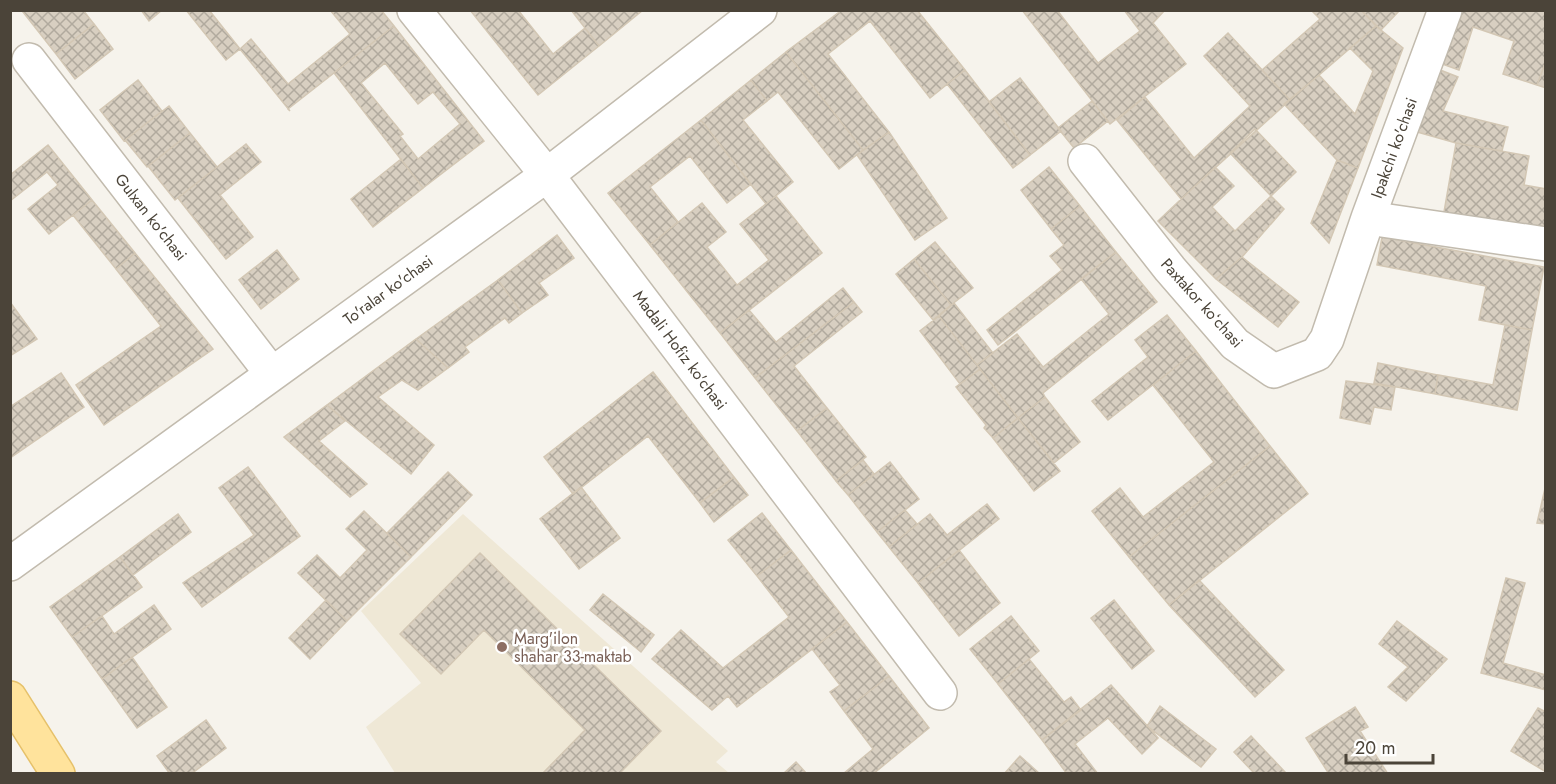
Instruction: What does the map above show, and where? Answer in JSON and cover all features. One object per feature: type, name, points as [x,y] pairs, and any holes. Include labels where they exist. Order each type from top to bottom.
[{"type":"main road","points":[[10,698],[58,774]]},
{"type":"street","name":"Madali Hofiz ko'chasi","points":[[414,10],[547,175],[940,693]]},
{"type":"street","name":"To'ralar ko'chasi","points":[[10,564],[547,175],[760,10]]},
{"type":"street","name":"Ipakchi ko'chasi","points":[[1445,10],[1368,218],[1545,244]]},
{"type":"street","name":"Gulxan ko'chasi","points":[[29,60],[272,374]]},
{"type":"street","name":"Paxtakor koʻchasi","points":[[1085,161],[1170,269],[1235,344],[1274,370],[1317,354],[1327,339],[1368,218]]},
{"type":"shaded area","name":"Marg'ilon shahar 33-maktab","points":[[463,514],[728,751],[716,762],[729,773],[395,773],[366,727],[421,683],[361,611]]},
{"type":"building","points":[[25,10],[83,10],[94,24],[56,54],[23,12]]},
{"type":"building","points":[[141,10],[162,10],[149,21]]},
{"type":"building","points":[[186,10],[209,10],[240,49],[226,60]]},
{"type":"building","points":[[330,10],[381,10],[394,26],[288,109],[240,49],[251,39],[288,84],[350,34]]},
{"type":"building","points":[[470,10],[518,10],[553,54],[585,28],[599,46],[538,95]]},
{"type":"building","points":[[571,10],[643,10],[599,46]]},
{"type":"building","points":[[842,10],[917,10],[965,70],[930,98],[870,21],[828,54],[889,132],[863,150],[786,52]]},
{"type":"building","points":[[1022,10],[1057,10],[1098,63],[1140,31],[1124,10],[1165,10],[1153,23],[1186,64],[1110,124]]},
{"type":"building","points":[[1311,10],[1361,10],[1376,26],[1290,100],[1262,70],[1320,19]]},
{"type":"building","points":[[1361,10],[1400,10],[1381,30]]},
{"type":"building","points":[[1452,10],[1546,10],[1546,61],[1537,85],[1503,74],[1514,41],[1473,27],[1459,70],[1434,61]]},
{"type":"building","points":[[94,24],[113,49],[75,79],[56,54]]},
{"type":"building","points":[[394,26],[484,141],[423,188],[334,73]],"holes":[[[385,63],[418,104],[433,92],[460,124],[418,159],[400,136],[403,134],[361,83]]]},
{"type":"building","points":[[1376,26],[1403,48],[1358,168],[1337,160],[1284,104],[1319,75],[1355,114],[1373,71],[1350,48]]},
{"type":"building","points":[[1228,33],[1290,100],[1181,199],[1117,120],[1145,97],[1194,158],[1250,106],[1204,56]]},
{"type":"building","points":[[786,52],[863,150],[839,169],[778,92],[767,101],[751,80]]},
{"type":"building","points":[[1546,61],[1546,88],[1537,85]]},
{"type":"building","points":[[1430,66],[1458,77],[1443,111],[1508,127],[1502,151],[1456,143],[1403,128]]},
{"type":"building","points":[[965,70],[1030,155],[1013,168],[947,84]]},
{"type":"building","points":[[1020,78],[1061,131],[1030,155],[989,102]]},
{"type":"building","points":[[138,80],[162,111],[124,141],[100,110]]},
{"type":"building","points":[[751,80],[767,101],[743,120],[793,182],[766,204],[701,120]]},
{"type":"building","points":[[1092,101],[1108,121],[1074,148],[1058,128]]},
{"type":"building","points":[[169,106],[190,133],[147,167],[125,140]]},
{"type":"building","points":[[701,120],[751,184],[727,203],[690,156],[650,187],[678,222],[650,245],[608,193]]},
{"type":"building","points":[[1255,129],[1296,172],[1271,196],[1230,153]]},
{"type":"building","points":[[889,132],[947,218],[915,240],[857,155]]},
{"type":"building","points":[[190,133],[217,167],[175,200],[148,166]]},
{"type":"building","points":[[1456,143],[1529,156],[1524,185],[1546,189],[1546,230],[1444,212]]},
{"type":"building","points":[[246,144],[261,162],[220,195],[253,237],[226,259],[178,198]]},
{"type":"building","points":[[48,145],[92,200],[49,234],[28,209],[58,185],[47,172],[10,201],[10,175]]},
{"type":"building","points":[[401,159],[423,188],[373,227],[351,199]]},
{"type":"building","points":[[1337,160],[1358,168],[1329,243],[1311,223]]},
{"type":"building","points":[[1049,167],[1080,206],[1051,229],[1021,190]]},
{"type":"building","points":[[1215,167],[1234,186],[1212,207],[1235,231],[1271,196],[1284,209],[1242,257],[1216,279],[1158,221]]},
{"type":"building","points":[[776,196],[822,253],[720,333],[650,245],[702,203],[726,232],[707,247],[737,285],[769,260],[740,224]]},
{"type":"building","points":[[92,200],[135,253],[116,269],[73,215]]},
{"type":"building","points":[[1080,206],[1116,252],[998,345],[987,330],[1062,270],[1050,256],[1064,245],[1051,229]]},
{"type":"building","points":[[557,235],[574,258],[539,283],[548,295],[522,313],[498,280]]},
{"type":"building","points":[[1382,237],[1544,267],[1532,330],[1479,320],[1486,286],[1377,265]]},
{"type":"building","points":[[935,242],[973,288],[951,305],[914,259]]},
{"type":"building","points":[[277,250],[299,279],[261,309],[239,280]]},
{"type":"building","points":[[1116,252],[1157,302],[1043,393],[1045,397],[1018,418],[977,365],[1017,334],[1043,367],[1109,314],[1081,279]]},
{"type":"building","points":[[135,253],[213,349],[104,425],[76,385],[161,326],[116,269]]},
{"type":"building","points":[[1242,257],[1299,302],[1278,327],[1216,279]]},
{"type":"building","points":[[914,259],[951,305],[933,320],[896,274]]},
{"type":"building","points":[[498,280],[522,313],[509,323],[505,318],[465,347],[469,352],[448,368],[416,339]]},
{"type":"building","points":[[843,288],[854,302],[755,378],[720,333],[749,310],[776,342]]},
{"type":"building","points":[[10,302],[37,339],[10,356]]},
{"type":"building","points":[[854,302],[862,312],[794,366],[827,408],[797,431],[755,378]]},
{"type":"building","points":[[954,303],[993,353],[977,365],[939,316]]},
{"type":"building","points":[[1167,315],[1196,351],[1108,420],[1092,401],[1148,357],[1135,340]]},
{"type":"building","points":[[939,316],[980,369],[960,384],[920,331]]},
{"type":"building","points":[[1505,325],[1532,330],[1517,410],[1435,394],[1438,375],[1493,385]]},
{"type":"building","points":[[416,339],[448,368],[418,390],[402,380],[378,397],[434,445],[411,474],[327,405]]},
{"type":"building","points":[[1196,351],[1270,446],[1129,557],[1092,511],[1120,488],[1143,517],[1214,462],[1153,385]]},
{"type":"building","points":[[1378,363],[1438,375],[1435,394],[1374,383]]},
{"type":"building","points":[[980,369],[1018,418],[993,438],[984,428],[986,425],[956,387]]},
{"type":"building","points":[[653,372],[734,477],[700,503],[648,436],[573,494],[544,457]]},
{"type":"building","points":[[61,373],[84,407],[10,458],[10,407]]},
{"type":"building","points":[[1346,381],[1395,387],[1391,410],[1374,407],[1370,424],[1340,418]]},
{"type":"building","points":[[1045,397],[1080,442],[1054,463],[1018,418]]},
{"type":"building","points":[[327,405],[345,421],[319,441],[367,484],[350,497],[284,437]]},
{"type":"building","points":[[827,408],[866,457],[836,481],[797,431]]},
{"type":"building","points":[[1018,418],[1060,471],[1034,491],[993,438]]},
{"type":"building","points":[[1270,446],[1308,494],[1169,605],[1129,557]]},
{"type":"building","points":[[863,460],[874,474],[848,495],[836,481]]},
{"type":"building","points":[[890,462],[919,499],[877,532],[848,495]]},
{"type":"building","points":[[248,467],[300,536],[202,607],[183,583],[254,535],[219,488]]},
{"type":"building","points":[[448,472],[472,495],[411,557],[387,533]]},
{"type":"building","points":[[734,477],[748,495],[714,522],[700,503]]},
{"type":"building","points":[[1546,484],[1546,524],[1537,523]]},
{"type":"building","points":[[581,487],[620,538],[579,569],[540,519]]},
{"type":"building","points":[[987,504],[999,519],[918,583],[889,547],[930,514],[947,535]]},
{"type":"building","points":[[905,510],[917,524],[889,547],[877,532]]},
{"type":"building","points":[[364,511],[411,557],[347,621],[298,573],[317,555],[340,578],[367,550],[346,529]]},
{"type":"building","points":[[762,513],[791,550],[757,576],[728,540]]},
{"type":"building","points":[[178,514],[191,532],[133,575],[120,557]]},
{"type":"building","points":[[791,550],[847,622],[737,707],[728,696],[712,710],[652,659],[681,630],[723,668],[789,617],[757,576]]},
{"type":"building","points":[[959,550],[1000,603],[959,636],[918,583]]},
{"type":"building","points":[[480,553],[661,731],[619,774],[543,773],[585,730],[484,630],[441,674],[400,634]]},
{"type":"building","points":[[120,557],[142,587],[72,637],[50,607]]},
{"type":"building","points":[[1506,578],[1525,583],[1503,663],[1546,675],[1546,690],[1481,673]]},
{"type":"building","points":[[1199,580],[1284,670],[1255,697],[1169,605]]},
{"type":"building","points":[[603,594],[654,635],[641,652],[590,610]]},
{"type":"building","points":[[326,600],[347,621],[310,659],[289,638]]},
{"type":"building","points":[[1114,600],[1154,651],[1132,669],[1091,618]]},
{"type":"building","points":[[154,605],[171,629],[102,679],[72,637],[102,616],[114,634]]},
{"type":"building","points":[[1011,616],[1039,651],[998,684],[970,649]]},
{"type":"building","points":[[1397,621],[1447,659],[1406,701],[1388,687],[1408,667],[1379,644]]},
{"type":"building","points":[[847,622],[889,676],[844,711],[830,692],[840,685],[812,649]]},
{"type":"building","points":[[132,657],[167,707],[137,728],[102,679]]},
{"type":"building","points":[[1029,659],[1064,702],[1071,697],[1081,710],[1042,740],[998,684]]},
{"type":"building","points":[[889,676],[929,728],[873,774],[843,774],[873,749],[844,711]]},
{"type":"building","points":[[1111,685],[1158,738],[1142,754],[1108,718],[1075,744],[1098,774],[1067,774],[1042,740]]},
{"type":"building","points":[[1160,706],[1216,749],[1201,767],[1147,726]]},
{"type":"building","points":[[1355,707],[1368,727],[1360,731],[1388,774],[1329,774],[1306,738]]},
{"type":"building","points":[[1538,708],[1546,712],[1546,772],[1511,751]]},
{"type":"building","points":[[206,720],[226,748],[191,774],[170,774],[157,756]]},
{"type":"building","points":[[1251,736],[1285,772],[1283,774],[1255,774],[1234,752]]},
{"type":"building","points":[[1020,756],[1040,774],[1004,774]]},
{"type":"building","points":[[796,762],[807,774],[783,774]]},
{"type":"place","name":"Marg'ilon shahar 33-maktab","points":[[502,647]]}]
